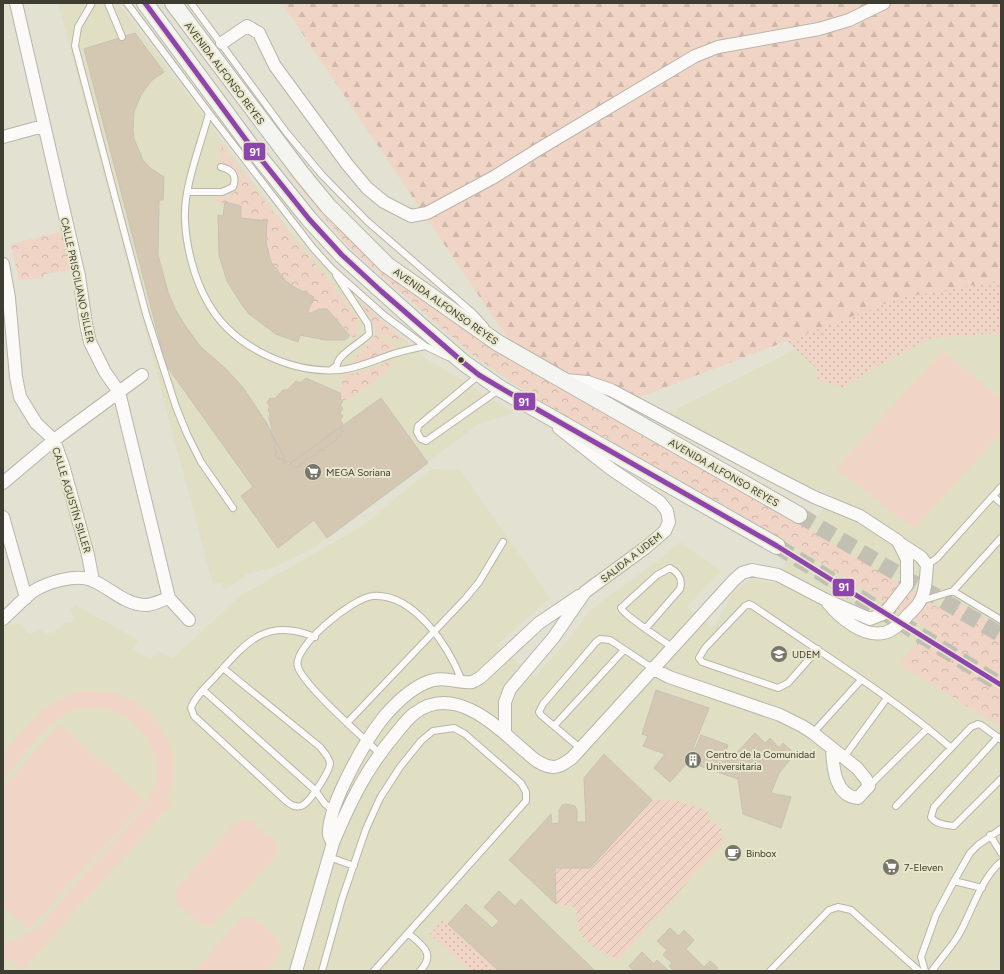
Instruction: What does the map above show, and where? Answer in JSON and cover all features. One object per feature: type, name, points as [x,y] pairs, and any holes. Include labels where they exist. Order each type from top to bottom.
[{"type":"main road","points":[[145,3],[252,148],[309,219],[342,255],[375,286],[464,363],[501,389],[540,412],[777,546]]},
{"type":"main road","name":"AVENIDA ALFONSO REYES","points":[[173,3],[301,173],[344,222],[387,264],[498,343],[799,515]]},
{"type":"street","name":"CALLE PRISCILIANO SILLER","points":[[16,3],[43,126],[79,276],[90,342],[105,372],[119,392],[169,598]]},
{"type":"street","points":[[222,43],[248,26],[259,33],[274,66],[347,164],[367,188],[376,198],[392,208],[406,215],[415,216],[428,213],[494,177],[538,149],[695,56],[718,47],[819,29],[850,20],[884,3]]},
{"type":"street","points":[[3,137],[43,126]]},
{"type":"street","name":"CALLE AGUSTÍN SILLER","points":[[3,264],[8,286],[16,377],[20,397],[36,424],[54,440],[63,465],[84,540],[93,581]]},
{"type":"street","points":[[3,483],[54,440],[142,375]]},
{"type":"street","points":[[564,380],[588,382],[611,390],[814,497],[860,516],[920,557],[927,565],[921,601],[894,628],[884,633],[875,633],[859,629],[835,612],[826,600]]},
{"type":"street","name":"SALIDA A UDEM","points":[[505,733],[505,702],[510,689],[554,637],[585,592],[665,531],[669,518],[667,511],[660,502],[611,470],[540,412]]},
{"type":"street","points":[[3,518],[26,598]]},
{"type":"street","points":[[296,971],[333,843],[358,789],[379,753],[414,713],[427,706],[445,702],[458,704],[477,713],[505,733],[536,760],[546,766],[554,767],[564,764],[572,758],[652,668],[742,573],[752,570],[778,575],[826,600],[864,618],[870,619],[883,614],[899,597],[907,585],[906,559],[898,541]]},
{"type":"street","points":[[3,618],[26,598],[43,586],[71,578],[93,581],[110,592],[147,605],[169,598],[189,620]]},
{"type":"street","points":[[333,843],[328,834],[333,810],[367,741],[384,717],[414,689],[426,682],[438,679],[473,682],[539,623],[585,592]]},
{"type":"street","points":[[652,668],[669,677],[780,715],[813,733],[862,772],[869,786],[858,798],[849,797],[844,794],[836,778],[832,749]]},
{"type":"lane","points":[[92,3],[78,27],[75,46],[146,314],[176,406],[187,434],[201,462],[233,508]]},
{"type":"lane","points":[[108,3],[122,37]]},
{"type":"lane","points":[[128,3],[209,113],[313,248],[332,269],[385,316],[425,346],[464,363]]},
{"type":"lane","points":[[191,3],[222,43],[286,132],[322,175],[367,222],[473,313],[498,343]]},
{"type":"lane","points":[[209,113],[188,192],[184,220],[192,264],[207,301],[227,327],[254,348],[282,361],[309,369],[331,370],[362,366],[391,355],[425,346]]},
{"type":"lane","points":[[188,192],[222,192],[233,187],[236,180],[234,174],[230,169],[221,167]]},
{"type":"lane","points":[[331,370],[338,365],[338,361],[342,355],[362,342],[369,334],[368,324],[332,269]]},
{"type":"lane","points":[[479,374],[418,426],[417,432],[421,440],[426,441],[501,389]]},
{"type":"lane","points":[[927,565],[937,558],[1001,487]]},
{"type":"lane","points":[[992,496],[1001,503]]},
{"type":"lane","points":[[921,601],[953,591],[1001,538]]},
{"type":"lane","points":[[347,723],[434,632],[479,582],[503,542]]},
{"type":"lane","points":[[646,628],[680,589],[682,583],[681,578],[676,571],[670,568],[657,575],[621,608],[626,615],[672,647]]},
{"type":"lane","points":[[953,591],[1001,620]]},
{"type":"lane","points":[[379,753],[312,687],[297,666],[299,656],[315,637],[342,610],[363,598],[383,596],[396,599],[413,610],[434,632],[455,663],[462,681]]},
{"type":"lane","points":[[818,649],[788,684],[778,688],[702,662],[699,658],[737,614],[749,604],[818,649],[888,698],[928,728],[950,747]]},
{"type":"lane","points":[[223,668],[320,747],[330,760],[330,768],[306,802],[300,806],[294,806],[286,801],[194,716],[191,708],[203,690],[240,649],[254,638],[271,630],[286,629],[300,630],[315,637]]},
{"type":"lane","points":[[580,748],[539,712],[540,708],[596,642],[600,639],[610,640],[652,668]]},
{"type":"lane","points":[[554,726],[624,650]]},
{"type":"lane","points":[[813,733],[861,680]]},
{"type":"lane","points":[[203,690],[315,790],[333,810]]},
{"type":"lane","points":[[844,757],[888,698]]},
{"type":"lane","points":[[896,806],[950,747],[968,729],[978,724],[999,738],[934,807],[931,817],[933,820],[954,826],[1001,780]]},
{"type":"lane","points":[[322,971],[342,899],[366,829],[380,798],[404,761],[421,741],[433,731],[454,728],[465,734],[521,783],[526,792],[526,801],[374,971]]},
{"type":"lane","points":[[869,786],[928,728]]},
{"type":"lane","points":[[925,971],[921,957],[936,915],[954,881],[970,853],[990,835],[1001,829]]},
{"type":"lane","points":[[990,835],[1001,854]]},
{"type":"lane","points":[[329,857],[354,866]]},
{"type":"lane","points":[[932,971],[958,936],[982,888],[995,867],[1001,862]]},
{"type":"lane","points":[[954,881],[982,888]]},
{"type":"lane","points":[[770,971],[819,919],[829,910],[838,908],[851,910],[919,971]]},
{"type":"lane","points":[[408,933],[427,950],[428,956],[424,967],[420,971]]},
{"type":"shaded area","points":[[58,3],[118,3],[288,228],[313,256],[358,299],[425,358],[514,413],[480,423],[313,548],[277,566],[247,574],[225,590],[221,582],[213,584]]},
{"type":"shaded area","name":"UDEM","points":[[1001,333],[1001,971],[3,971],[3,629],[8,625],[20,624],[28,634],[41,630],[47,635],[49,632],[51,634],[67,622],[69,624],[75,619],[70,609],[75,605],[138,640],[133,649],[150,660],[158,651],[173,658],[239,597],[364,525],[431,469],[460,470],[550,598],[497,645],[534,678],[570,638],[589,611],[655,563],[680,542],[720,571],[687,607],[713,628],[733,593],[744,584],[752,579],[772,583],[833,495],[789,480],[669,413],[796,349],[817,369],[843,388],[873,368],[932,338]]},
{"type":"green space","points":[[282,3],[1001,3],[1001,280],[900,298],[566,425]]},
{"type":"green space","points":[[218,141],[297,243],[325,275],[357,318],[357,334],[354,339],[328,309],[307,313],[313,297],[294,287],[278,273],[267,252],[241,218],[241,206],[215,202],[218,197],[228,197],[231,195],[236,190],[239,180],[234,169],[220,163]]},
{"type":"green space","points":[[281,165],[361,251],[459,327],[748,492],[944,611],[954,600],[1001,628],[1001,727],[899,664],[929,629],[757,524],[532,396],[475,357],[349,247]]},
{"type":"green space","points":[[61,232],[72,270],[44,274],[44,278],[19,280],[11,244]]},
{"type":"green space","points":[[1001,280],[1001,333],[932,338],[873,368],[843,388],[818,380],[817,369],[787,341],[900,298]]},
{"type":"green space","points":[[358,299],[407,343],[375,333],[373,322]]},
{"type":"green space","points":[[375,335],[398,346],[365,361],[349,363],[369,345]]},
{"type":"green space","points":[[943,351],[1001,399],[1001,433],[914,529],[836,468]]},
{"type":"green space","points":[[394,360],[378,379],[343,401],[340,399],[343,376],[369,370]]},
{"type":"green space","points":[[86,690],[100,691],[122,696],[133,701],[151,715],[158,724],[165,734],[173,756],[174,775],[168,800],[172,804],[22,970],[11,959],[3,960],[3,942],[9,942],[24,936],[42,923],[144,808],[153,791],[156,780],[156,763],[151,747],[143,733],[132,722],[118,713],[103,708],[87,708],[70,712],[62,717],[44,732],[3,779],[3,753],[30,722],[39,713],[60,699]]},
{"type":"green space","points":[[60,724],[145,801],[29,929],[3,906],[3,787]]},
{"type":"green space","points":[[652,800],[679,801],[707,811],[709,819],[723,830],[720,836],[725,840],[618,960],[593,947],[579,932],[576,907],[556,904],[555,868],[591,868]]},
{"type":"green space","points":[[244,819],[251,821],[277,844],[278,853],[216,922],[211,926],[203,926],[177,903],[175,898],[177,888],[234,824]]},
{"type":"green space","points":[[249,917],[270,932],[279,942],[281,947],[281,952],[278,957],[265,971],[195,971],[239,920]]},
{"type":"green space","points":[[443,920],[499,971],[471,971],[430,934]]},
{"type":"building","points":[[135,33],[164,72],[151,81],[141,95],[134,112],[133,131],[134,139],[143,160],[150,168],[164,177],[163,200],[159,200],[158,255],[168,292],[175,309],[186,327],[200,346],[226,369],[244,389],[266,422],[288,465],[381,398],[428,463],[327,538],[314,520],[278,548],[241,496],[253,487],[166,365],[84,49]]},
{"type":"building","points":[[225,202],[241,206],[241,218],[267,221],[266,242],[271,262],[286,281],[294,287],[314,297],[307,313],[311,313],[319,309],[327,309],[350,336],[345,340],[325,340],[300,335],[298,342],[276,334],[249,314],[227,281],[219,255],[218,215],[223,216]]},
{"type":"building","points":[[306,378],[340,393],[340,399],[343,401],[340,406],[343,408],[340,413],[343,416],[340,421],[343,423],[340,429],[343,431],[341,436],[337,437],[337,440],[332,442],[330,446],[326,446],[324,451],[320,449],[317,455],[307,458],[304,463],[301,463],[299,467],[295,468],[288,462],[284,463],[282,459],[278,459],[275,455],[277,452],[274,448],[276,444],[271,434],[272,429],[269,418],[270,413],[268,410],[270,406],[267,403],[270,398],[274,399],[283,390],[287,390],[296,381],[300,383]]},
{"type":"building","name":"Centro de la Comunidad Universitaria","points":[[656,690],[709,708],[693,748],[695,749],[701,735],[728,745],[723,758],[729,761],[755,733],[765,743],[770,738],[779,748],[783,743],[795,754],[779,773],[771,793],[791,797],[781,828],[743,814],[738,779],[688,762],[670,782],[654,768],[665,754],[643,746],[648,736],[642,734]]},
{"type":"building","points":[[604,754],[652,800],[590,868],[555,868],[556,904],[509,860],[551,814],[552,824],[559,823],[559,811],[562,805],[566,804],[575,806],[577,810],[577,822],[586,822],[584,778]]},
{"type":"building","points":[[499,891],[515,906],[521,899],[595,971],[499,971],[448,924],[466,904],[492,928],[499,921],[484,907]]},
{"type":"building","points":[[670,928],[679,936],[684,930],[694,940],[686,949],[704,967],[710,961],[718,968],[715,971],[674,971],[669,966],[672,963],[663,955],[667,950],[657,941]]},
{"type":"building","points":[[642,952],[654,964],[657,960],[669,971],[634,971],[629,966]]},
{"type":"tunnel","points":[[799,515],[1001,635]]},
{"type":"tunnel","points":[[777,546],[1001,685]]},
{"type":"transit line","name":"91","points":[[145,3],[252,148],[309,219],[342,255],[381,291],[479,375],[777,546],[1001,685]]},
{"type":"place","name":"MEGA Soriana","points":[[313,472]]},
{"type":"place","name":"UDEM","points":[[779,654]]},
{"type":"place","name":"Centro de la Comunidad Universitaria","points":[[693,760]]},
{"type":"place","name":"Binbox","points":[[733,853]]},
{"type":"place","name":"7-Eleven","points":[[891,867]]}]
